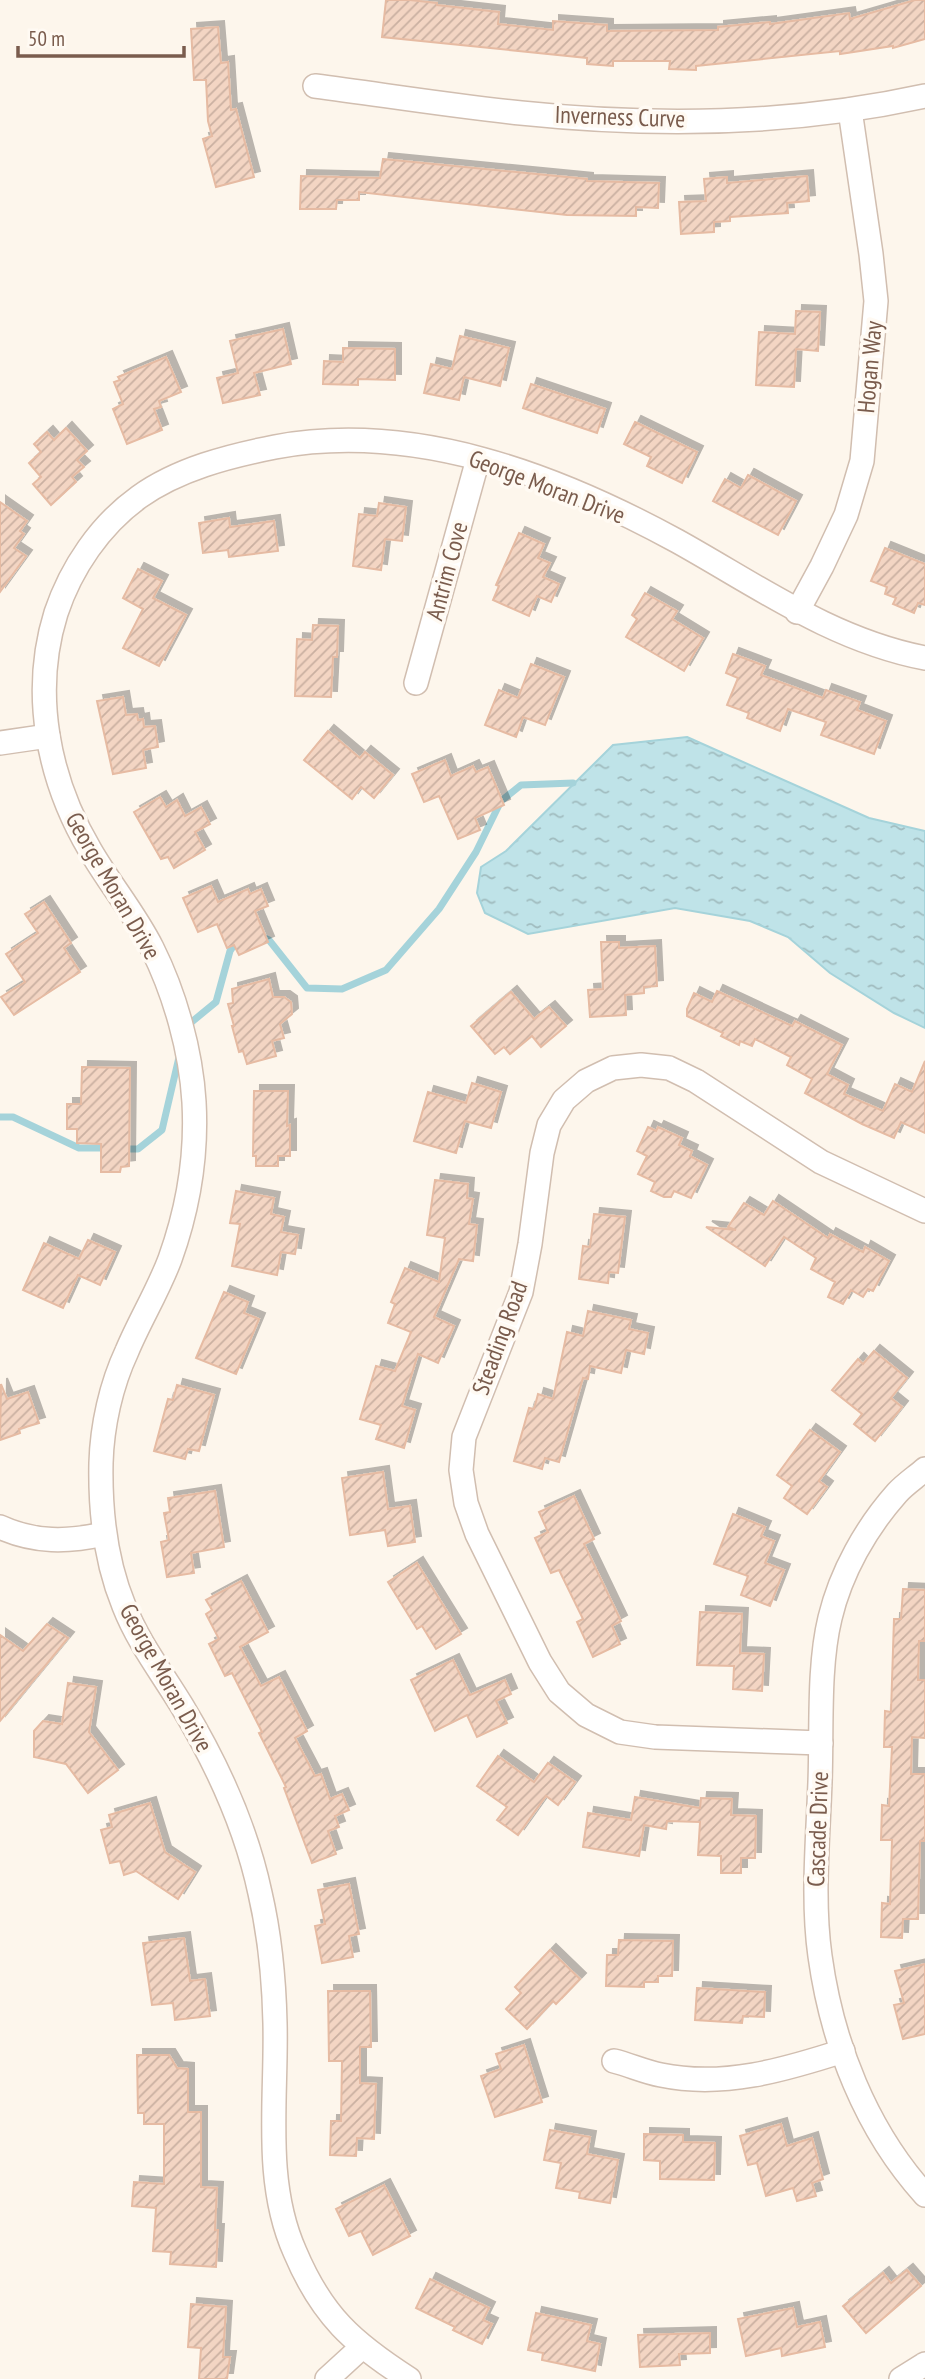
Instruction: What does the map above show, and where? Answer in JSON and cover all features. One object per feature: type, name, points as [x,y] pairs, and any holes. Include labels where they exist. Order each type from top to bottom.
[{"type":"street","name":"Inverness Curve","points":[[315,86],[522,113],[632,121],[742,121],[850,110],[925,96]]},
{"type":"street","name":"Hogan Way","points":[[797,612],[846,515],[862,461],[876,301],[850,110]]},
{"type":"street","name":"George Moran Drive","points":[[409,2379],[362,2347],[339,2325],[312,2288],[292,2246],[279,2202],[275,2156],[272,1957],[260,1891],[242,1827],[214,1765],[182,1707],[146,1652],[124,1606],[108,1557],[101,1506],[101,1455],[109,1403],[125,1354],[170,1259],[186,1206],[194,1152],[194,1098],[186,1043],[153,949],[71,817],[57,776],[48,736],[44,687],[48,640],[61,599],[80,560],[107,524],[141,496],[179,475],[242,453],[307,441],[371,439],[478,458],[600,502],[677,541],[797,612],[842,633],[899,653],[925,658]]},
{"type":"street","name":"Antrim Cove","points":[[416,683],[478,458]]},
{"type":"street","points":[[0,743],[48,736]]},
{"type":"street","name":"Steading Road","points":[[821,1743],[655,1737],[620,1732],[586,1715],[568,1700],[559,1692],[540,1662],[477,1534],[466,1503],[461,1470],[464,1437],[521,1292],[542,1153],[549,1125],[564,1100],[586,1081],[613,1068],[641,1065],[669,1068],[696,1081],[821,1163],[925,1211]]},
{"type":"street","name":"Cascade Drive","points":[[925,1469],[898,1491],[869,1530],[845,1573],[830,1618],[824,1666],[816,1892],[820,1955],[832,2018],[851,2077],[880,2133],[925,2195]]},
{"type":"street","points":[[0,1527],[18,1535],[48,1540],[76,1540],[104,1534]]},
{"type":"street","points":[[614,2061],[662,2075],[709,2079],[758,2076],[843,2051]]},
{"type":"street","points":[[327,2379],[362,2347]]},
{"type":"street","points":[[901,2379],[925,2364]]},
{"type":"water","points":[[687,737],[869,818],[925,831],[925,1028],[894,1013],[830,973],[788,937],[750,921],[675,908],[528,934],[485,913],[477,893],[481,867],[506,851],[613,745]]},
{"type":"building","points":[[386,0],[410,0],[499,12],[498,24],[553,30],[553,21],[607,25],[607,31],[718,30],[718,27],[770,24],[849,13],[850,19],[915,0],[925,0],[925,39],[893,48],[696,66],[696,70],[669,69],[670,61],[613,61],[613,66],[587,64],[587,58],[382,37]]},
{"type":"building","points":[[218,27],[221,63],[228,62],[231,110],[236,109],[254,177],[216,187],[203,139],[212,136],[208,121],[206,80],[194,80],[191,29]]},
{"type":"building","points":[[383,159],[587,181],[659,183],[658,208],[636,207],[636,216],[567,215],[359,192],[359,200],[337,200],[336,209],[300,209],[301,176],[380,178]]},
{"type":"building","points":[[807,176],[809,201],[787,203],[788,213],[730,217],[730,221],[714,222],[714,232],[681,234],[679,202],[706,201],[704,179],[727,177],[727,183]]},
{"type":"building","points":[[796,311],[820,312],[818,351],[796,349],[794,387],[756,385],[759,332],[795,334]]},
{"type":"building","points":[[283,329],[291,364],[254,373],[260,395],[223,403],[217,378],[238,373],[230,341]]},
{"type":"building","points":[[460,336],[509,348],[500,386],[464,377],[459,400],[424,393],[431,364],[452,369]]},
{"type":"building","points":[[343,348],[395,349],[395,380],[358,379],[358,385],[323,384],[324,361],[343,362]]},
{"type":"building","points":[[166,357],[181,392],[159,401],[161,407],[154,409],[162,430],[127,444],[113,409],[123,404],[114,382],[120,380],[118,377]]},
{"type":"building","points":[[531,384],[605,409],[597,433],[523,408]]},
{"type":"building","points":[[635,422],[697,452],[682,483],[647,466],[651,457],[624,444]]},
{"type":"building","points":[[66,428],[87,451],[77,460],[84,467],[72,477],[76,482],[51,505],[33,484],[41,477],[29,463],[41,452],[34,444],[47,432],[54,440]]},
{"type":"building","points":[[748,475],[796,501],[778,535],[713,501],[725,479],[741,488]]},
{"type":"building","points":[[0,502],[27,521],[20,531],[24,534],[14,548],[26,556],[0,592]]},
{"type":"building","points":[[379,503],[406,507],[402,541],[385,539],[381,570],[353,566],[359,514],[377,516]]},
{"type":"building","points":[[229,518],[230,527],[274,521],[278,551],[229,557],[228,550],[203,553],[199,523]]},
{"type":"building","points":[[519,533],[544,544],[538,558],[550,563],[543,577],[559,584],[551,602],[537,596],[529,616],[493,600],[499,586],[496,585]]},
{"type":"building","points":[[885,548],[925,564],[925,605],[918,603],[914,613],[893,604],[896,598],[885,594],[887,587],[871,581]]},
{"type":"building","points":[[138,569],[162,581],[153,598],[186,615],[159,666],[123,648],[143,609],[123,598]]},
{"type":"building","points":[[645,593],[677,611],[672,619],[703,638],[684,671],[626,637],[637,619],[632,615]]},
{"type":"building","points":[[313,625],[338,626],[331,697],[295,696],[297,639],[312,640]]},
{"type":"building","points":[[733,654],[765,666],[761,675],[823,698],[826,690],[860,702],[857,710],[886,721],[874,754],[821,735],[826,722],[788,709],[780,731],[747,718],[749,713],[727,705],[738,678],[726,673]]},
{"type":"building","points":[[531,664],[564,677],[545,725],[523,717],[516,737],[485,725],[499,690],[518,698]]},
{"type":"building","points":[[123,697],[126,715],[137,714],[138,720],[143,719],[144,727],[155,726],[158,747],[143,750],[146,768],[113,774],[97,701]]},
{"type":"building","points":[[328,731],[360,758],[365,752],[393,775],[374,798],[361,787],[352,799],[304,760]]},
{"type":"building","points":[[445,760],[451,776],[473,766],[476,772],[488,767],[504,805],[475,818],[480,830],[458,839],[439,796],[424,802],[412,774]]},
{"type":"building","points":[[160,797],[166,807],[177,800],[185,816],[201,807],[210,824],[195,832],[205,850],[174,868],[168,857],[161,859],[134,812]]},
{"type":"building","points":[[211,886],[218,902],[248,889],[250,894],[261,889],[268,906],[255,911],[268,942],[239,955],[234,945],[227,948],[217,924],[198,932],[183,898]]},
{"type":"building","points":[[44,902],[71,943],[64,948],[80,972],[14,1015],[1,997],[25,982],[6,954],[38,933],[25,914]]},
{"type":"building","points":[[601,942],[619,942],[619,948],[655,946],[657,986],[644,987],[644,993],[625,995],[626,1015],[590,1017],[588,990],[603,989]]},
{"type":"building","points":[[269,979],[273,997],[284,997],[291,1002],[292,1014],[280,1024],[284,1038],[272,1041],[276,1056],[247,1064],[243,1051],[239,1052],[228,1004],[233,1003],[232,989]]},
{"type":"building","points":[[717,991],[792,1026],[795,1021],[842,1045],[827,1074],[848,1085],[844,1094],[883,1111],[895,1084],[912,1092],[925,1061],[925,1133],[901,1122],[894,1138],[862,1124],[805,1093],[812,1079],[787,1065],[791,1057],[755,1039],[752,1046],[740,1041],[739,1045],[721,1036],[723,1033],[687,1016],[694,993],[712,1002]]},
{"type":"building","points":[[511,992],[534,1019],[549,1007],[566,1026],[541,1047],[532,1036],[510,1054],[504,1047],[495,1054],[471,1026]]},
{"type":"building","points":[[82,1067],[130,1068],[129,1166],[121,1167],[120,1172],[101,1172],[101,1144],[77,1143],[77,1129],[67,1129],[67,1104],[81,1104]]},
{"type":"building","points":[[472,1083],[501,1092],[491,1128],[465,1121],[456,1153],[414,1141],[428,1092],[466,1103]]},
{"type":"building","points":[[254,1091],[288,1091],[290,1156],[278,1156],[278,1166],[256,1166],[256,1156],[253,1156]]},
{"type":"building","points":[[648,1127],[656,1131],[658,1127],[682,1138],[679,1145],[692,1151],[690,1156],[707,1165],[691,1198],[674,1191],[671,1197],[664,1197],[651,1191],[655,1182],[638,1174],[647,1156],[637,1151]]},
{"type":"building","points":[[435,1180],[468,1184],[467,1198],[473,1199],[469,1224],[477,1225],[473,1261],[459,1259],[434,1317],[454,1326],[438,1363],[418,1354],[402,1406],[415,1410],[404,1448],[376,1439],[381,1425],[360,1419],[376,1366],[395,1371],[411,1332],[388,1323],[395,1304],[391,1302],[405,1268],[439,1282],[445,1238],[427,1235]]},
{"type":"building","points":[[236,1191],[274,1198],[271,1214],[284,1217],[281,1232],[298,1235],[295,1254],[281,1252],[277,1275],[232,1266],[240,1224],[230,1223]]},
{"type":"building","points":[[773,1201],[828,1238],[830,1234],[863,1252],[865,1247],[889,1261],[873,1291],[868,1289],[863,1297],[851,1290],[843,1304],[828,1297],[835,1282],[811,1269],[816,1258],[784,1237],[765,1266],[706,1227],[736,1230],[728,1227],[744,1203],[764,1215]]},
{"type":"building","points":[[594,1214],[625,1217],[618,1273],[609,1272],[608,1283],[579,1279],[583,1246],[590,1247]]},
{"type":"building","points":[[88,1240],[115,1252],[100,1285],[78,1275],[63,1308],[23,1290],[44,1243],[79,1259]]},
{"type":"building","points":[[224,1292],[248,1302],[244,1313],[259,1319],[236,1374],[196,1358]]},
{"type":"building","points":[[588,1311],[631,1320],[629,1329],[648,1333],[644,1354],[626,1350],[621,1373],[590,1366],[588,1379],[583,1378],[559,1462],[545,1458],[542,1469],[514,1461],[529,1408],[534,1409],[538,1394],[553,1399],[567,1332],[583,1336]]},
{"type":"building","points":[[874,1351],[907,1378],[891,1398],[902,1407],[875,1441],[854,1424],[862,1414],[832,1390],[858,1359],[863,1364]]},
{"type":"building","points":[[1,1384],[7,1399],[28,1392],[39,1423],[19,1429],[20,1433],[0,1440]]},
{"type":"building","points":[[177,1385],[214,1395],[199,1451],[188,1449],[185,1459],[154,1451],[168,1399],[173,1400]]},
{"type":"building","points":[[810,1430],[840,1452],[819,1481],[827,1487],[807,1514],[784,1498],[792,1486],[777,1475]]},
{"type":"building","points":[[383,1472],[388,1509],[410,1506],[415,1542],[388,1546],[385,1530],[350,1535],[342,1478]]},
{"type":"building","points":[[215,1491],[224,1547],[191,1553],[194,1573],[167,1577],[161,1542],[169,1540],[164,1513],[170,1512],[168,1498]]},
{"type":"building","points":[[574,1496],[594,1539],[584,1544],[621,1621],[612,1626],[620,1644],[593,1657],[577,1622],[583,1619],[559,1570],[551,1573],[535,1538],[548,1532],[539,1512]]},
{"type":"building","points":[[733,1514],[765,1527],[761,1536],[774,1541],[765,1563],[784,1570],[770,1606],[741,1595],[748,1576],[714,1564]]},
{"type":"building","points":[[417,1563],[461,1634],[436,1649],[422,1626],[417,1629],[388,1582]]},
{"type":"building","points":[[241,1581],[268,1632],[240,1647],[261,1686],[279,1677],[307,1731],[295,1738],[315,1776],[321,1774],[330,1799],[342,1794],[349,1810],[335,1816],[339,1827],[328,1831],[336,1854],[312,1863],[284,1788],[286,1787],[259,1733],[262,1732],[232,1673],[225,1676],[209,1644],[219,1639],[206,1614],[212,1610],[206,1600]]},
{"type":"building","points":[[903,1589],[925,1590],[925,1641],[919,1641],[918,1680],[925,1680],[925,1738],[912,1737],[911,1774],[925,1774],[925,1841],[920,1841],[918,1919],[903,1919],[902,1938],[881,1937],[882,1903],[890,1904],[892,1840],[881,1840],[882,1805],[889,1806],[892,1747],[884,1747],[885,1711],[891,1712],[894,1619],[901,1619]]},
{"type":"building","points":[[700,1612],[742,1614],[740,1653],[764,1654],[762,1691],[733,1689],[734,1666],[697,1665]]},
{"type":"building","points":[[47,1624],[68,1638],[0,1721],[0,1635],[23,1651]]},
{"type":"building","points":[[453,1660],[470,1695],[505,1680],[511,1694],[496,1701],[507,1723],[477,1737],[467,1715],[435,1731],[411,1680]]},
{"type":"building","points":[[68,1683],[96,1687],[89,1732],[118,1770],[88,1793],[66,1764],[34,1757],[34,1731],[43,1721],[62,1724]]},
{"type":"building","points":[[498,1756],[534,1782],[548,1763],[575,1782],[558,1805],[546,1796],[518,1835],[497,1820],[507,1807],[477,1786]]},
{"type":"building","points":[[635,1797],[700,1808],[701,1798],[732,1799],[731,1815],[756,1816],[755,1858],[741,1858],[741,1873],[721,1873],[721,1856],[698,1855],[700,1822],[667,1821],[666,1829],[644,1825],[639,1856],[583,1847],[588,1813],[631,1820]]},
{"type":"building","points":[[150,1803],[165,1852],[195,1872],[178,1899],[136,1871],[124,1875],[120,1861],[110,1863],[101,1830],[112,1827],[109,1815]]},
{"type":"building","points":[[349,1884],[359,1934],[349,1936],[353,1957],[322,1963],[315,1926],[325,1924],[318,1890]]},
{"type":"building","points":[[184,1938],[190,1981],[205,1979],[210,2016],[175,2020],[173,2003],[152,2005],[143,1943]]},
{"type":"building","points":[[619,1940],[673,1941],[672,1976],[658,1976],[658,1982],[644,1982],[644,1987],[606,1986],[607,1955],[618,1955]]},
{"type":"building","points":[[550,1950],[580,1979],[556,2004],[553,2001],[527,2029],[506,2009],[521,1993],[515,1987]]},
{"type":"building","points":[[925,1964],[925,2034],[903,2039],[894,2005],[904,2003],[895,1971]]},
{"type":"building","points":[[697,1988],[765,1992],[764,2017],[743,2016],[742,2023],[695,2020]]},
{"type":"building","points":[[328,1991],[370,1991],[371,2047],[360,2047],[360,2083],[376,2084],[374,2139],[357,2138],[356,2156],[330,2155],[331,2121],[341,2121],[342,2061],[329,2061]]},
{"type":"building","points":[[524,2045],[542,2102],[495,2117],[481,2076],[501,2069],[496,2054]]},
{"type":"building","points":[[137,2055],[169,2055],[177,2068],[188,2069],[188,2112],[201,2112],[201,2187],[217,2188],[216,2267],[170,2264],[171,2252],[153,2251],[156,2208],[132,2206],[134,2182],[164,2184],[164,2124],[144,2124],[144,2113],[138,2113]]},
{"type":"building","points":[[781,2124],[787,2146],[812,2138],[823,2179],[812,2183],[816,2196],[797,2201],[793,2188],[766,2196],[757,2163],[748,2165],[740,2136]]},
{"type":"building","points":[[550,2130],[590,2137],[587,2154],[618,2160],[610,2203],[579,2198],[580,2192],[556,2188],[561,2163],[544,2160]]},
{"type":"building","points":[[644,2134],[683,2135],[683,2142],[715,2143],[714,2180],[660,2179],[660,2161],[644,2160]]},
{"type":"building","points":[[384,2185],[410,2236],[373,2255],[361,2231],[349,2236],[336,2209]]},
{"type":"building","points":[[907,2270],[921,2286],[866,2333],[843,2306],[883,2273],[891,2283]]},
{"type":"building","points":[[430,2279],[489,2308],[483,2320],[492,2324],[482,2344],[416,2308]]},
{"type":"building","points":[[191,2304],[226,2307],[223,2357],[230,2357],[227,2379],[199,2379],[201,2348],[188,2347]]},
{"type":"building","points":[[793,2308],[797,2327],[820,2322],[825,2347],[782,2356],[781,2348],[746,2356],[738,2319]]},
{"type":"building","points":[[536,2313],[591,2325],[587,2341],[600,2344],[595,2371],[542,2360],[543,2353],[528,2350]]},
{"type":"building","points":[[710,2333],[710,2353],[679,2354],[680,2365],[640,2367],[638,2335]]},
{"type":"waterway","points":[[260,936],[269,940],[307,988],[342,989],[386,970],[439,909],[476,852],[501,801],[521,785],[573,783]]},
{"type":"waterway","points":[[187,1028],[216,1002],[230,951],[238,939]]},
{"type":"waterway","points":[[123,1149],[138,1149],[162,1130],[180,1053]]},
{"type":"waterway","points":[[0,1117],[13,1117],[79,1148],[107,1148]]}]
